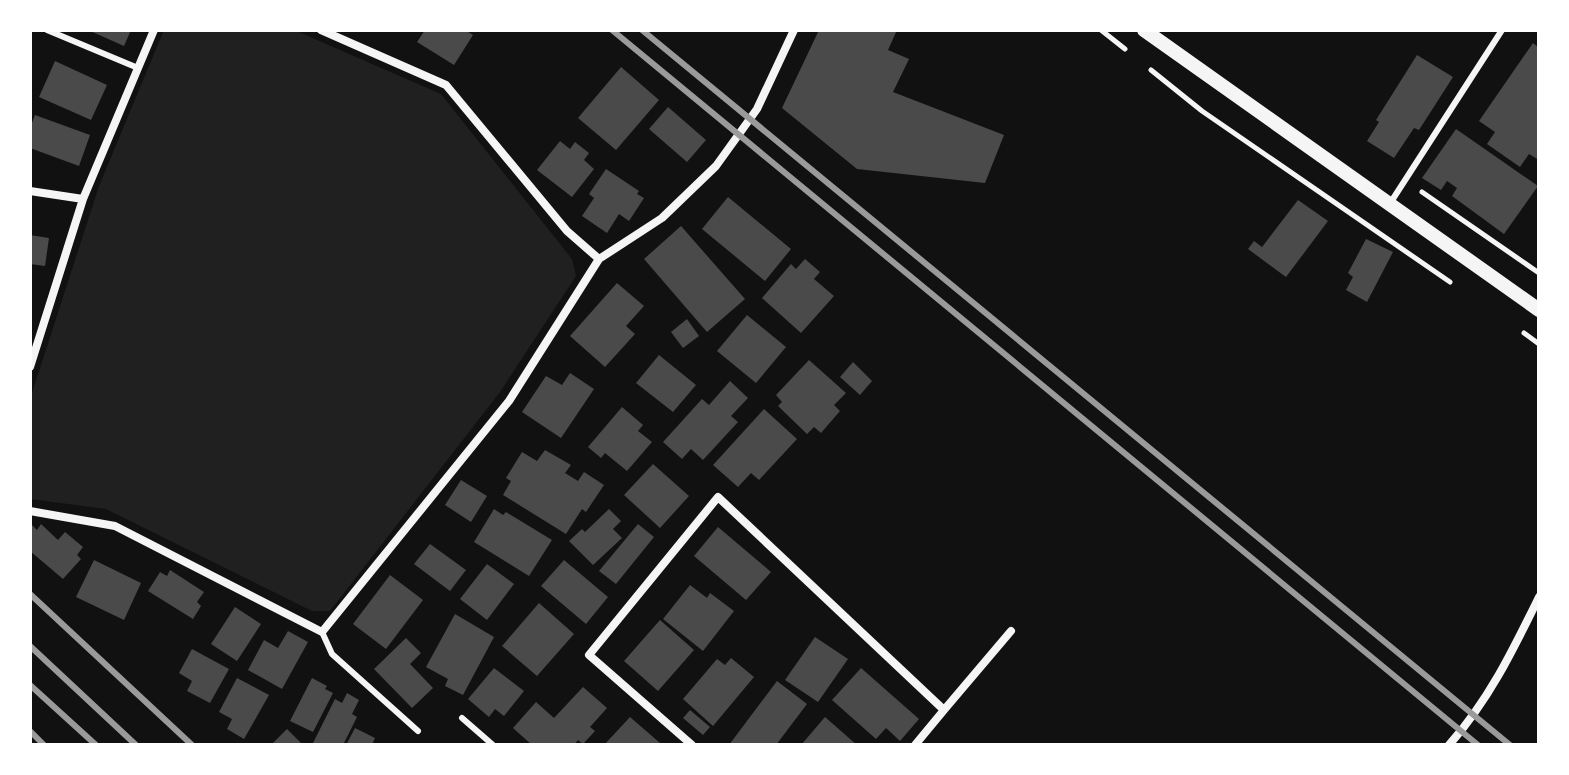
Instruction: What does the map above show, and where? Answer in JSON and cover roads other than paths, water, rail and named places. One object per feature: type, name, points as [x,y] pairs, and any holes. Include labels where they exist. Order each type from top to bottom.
[{"type":"street","points":[[30,367],[83,199],[154,30]]},
{"type":"street","points":[[321,30],[446,85],[567,231],[599,259]]},
{"type":"street","points":[[30,511],[115,526],[322,632],[509,401],[599,259],[662,218],[716,166],[757,109],[794,30]]},
{"type":"street","points":[[1144,30],[1539,310]]},
{"type":"street","points":[[30,191],[83,199]]},
{"type":"street","points":[[692,745],[589,655],[718,497],[944,710]]},
{"type":"street","points":[[1449,745],[1475,715],[1497,681],[1539,597]]},
{"type":"street","points":[[915,745],[1011,631]]},
{"type":"lane","points":[[47,30],[138,68]]},
{"type":"lane","points":[[1389,205],[1502,30]]},
{"type":"lane","points":[[322,632],[332,654],[418,731]]},
{"type":"lane","points":[[462,718],[493,745]]},
{"type":"railway","points":[[612,30],[1478,745]]},
{"type":"railway","points":[[642,30],[1510,745]]},
{"type":"railway","points":[[30,594],[192,745]]},
{"type":"railway","points":[[30,646],[136,745]]},
{"type":"railway","points":[[30,685],[96,745]]},
{"type":"railway","points":[[30,731],[44,745]]}]
